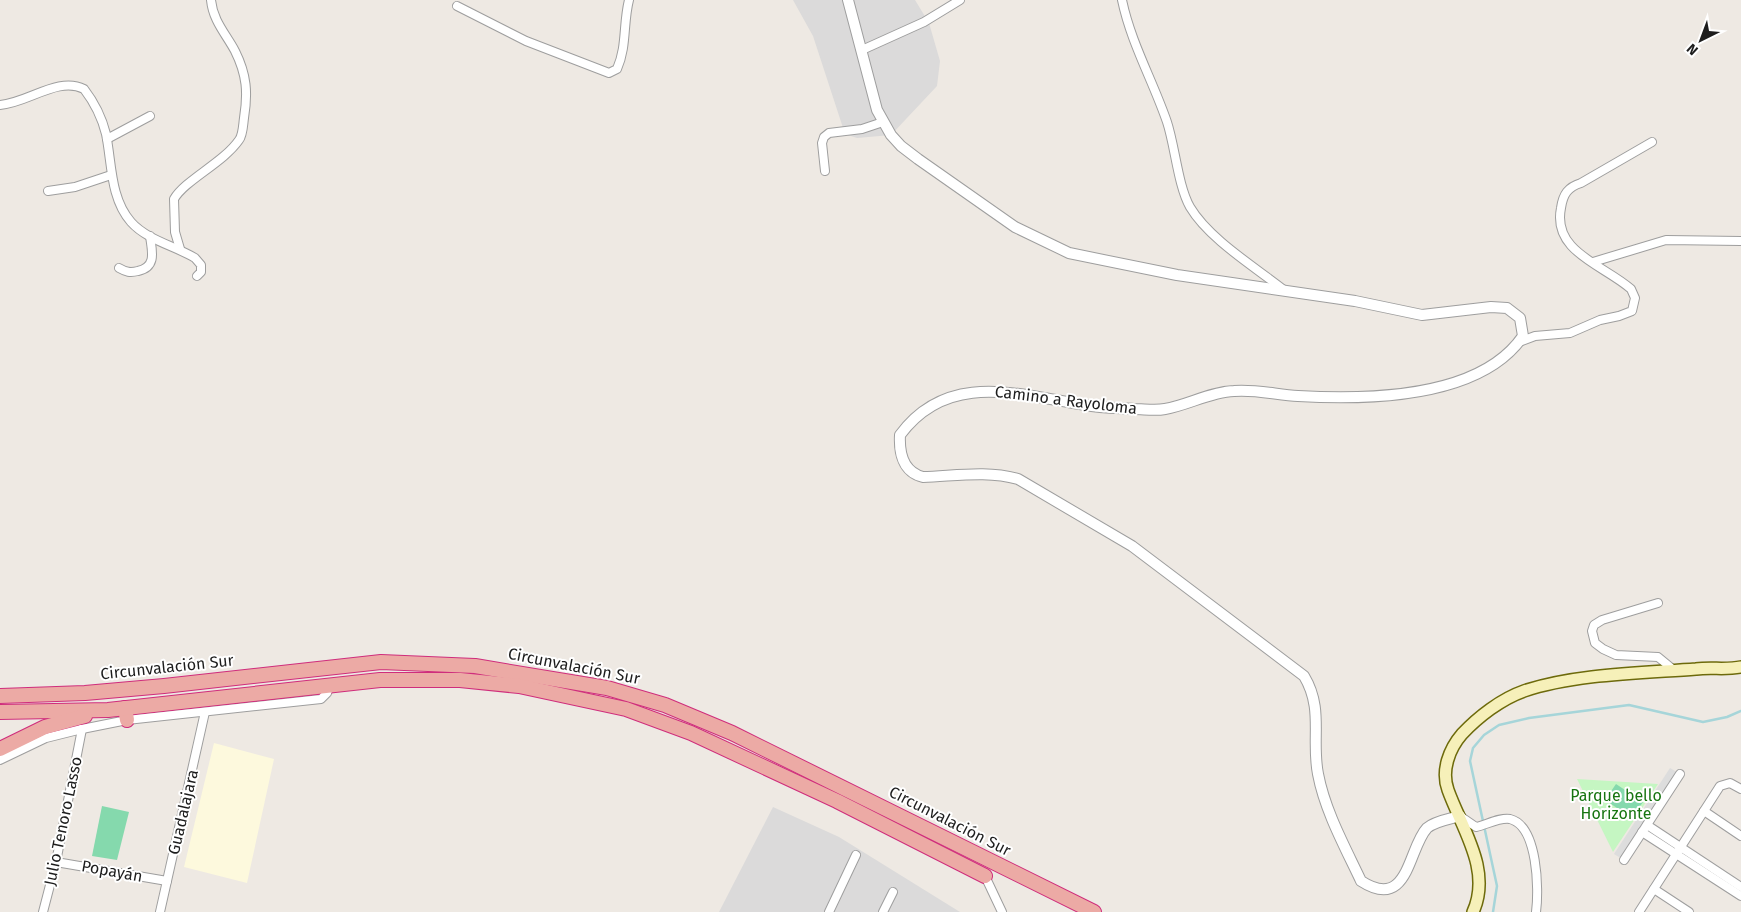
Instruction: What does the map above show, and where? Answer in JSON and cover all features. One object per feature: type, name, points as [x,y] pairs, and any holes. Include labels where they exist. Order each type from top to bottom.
[{"type":"highway","name":"Circunvalación Sur","points":[[0,696],[84,693],[156,687],[381,662],[475,666],[607,688],[665,705],[732,733],[1094,912]]},
{"type":"highway","name":"Circunvalación Sur","points":[[0,712],[108,710],[126,714],[330,685],[380,680],[460,680],[551,691],[626,710],[683,730],[748,758],[985,876]]},
{"type":"highway","points":[[0,749],[45,727],[108,710]]},
{"type":"main road","points":[[1473,912],[1479,887],[1472,848],[1446,784],[1451,749],[1476,719],[1522,691],[1566,681],[1741,666]]},
{"type":"street","points":[[180,249],[176,232],[174,199],[182,190],[220,161],[241,139],[248,95],[244,74],[235,51],[212,12],[211,0]]},
{"type":"street","points":[[457,6],[526,41],[609,73],[616,69],[623,51],[629,0]]},
{"type":"street","points":[[848,0],[877,110],[883,122],[901,146],[1015,227],[1069,253],[1177,275],[1355,301],[1422,315],[1491,307],[1507,308],[1520,318],[1523,336],[1519,342]]},
{"type":"street","points":[[862,50],[924,22],[960,0]]},
{"type":"street","points":[[1122,0],[1128,25],[1167,122],[1184,192],[1190,207],[1217,237],[1284,290]]},
{"type":"street","points":[[0,105],[17,102],[67,84],[77,85],[84,89],[90,97],[107,139],[111,175],[127,216],[138,228],[150,236],[180,249],[201,265],[201,272],[197,276]]},
{"type":"street","points":[[107,139],[150,116]]},
{"type":"street","points":[[825,171],[822,144],[824,137],[829,133],[862,129],[883,122]]},
{"type":"street","points":[[1519,342],[1535,336],[1570,333],[1600,320],[1632,311],[1635,298],[1631,289],[1568,243],[1559,226],[1562,200],[1567,190],[1652,142]]},
{"type":"street","points":[[48,191],[75,187],[111,175]]},
{"type":"street","points":[[119,268],[132,273],[145,270],[151,264],[153,258],[150,236]]},
{"type":"street","points":[[1593,262],[1666,240],[1741,241]]},
{"type":"street","name":"Camino a Rayoloma","points":[[1460,816],[1432,824],[1427,828],[1417,846],[1408,879],[1399,890],[1386,896],[1371,891],[1361,881],[1322,793],[1317,771],[1316,707],[1313,691],[1304,676],[1132,546],[1018,479],[1000,474],[983,473],[923,477],[916,475],[902,459],[900,435],[908,424],[937,402],[960,393],[990,390],[1088,406],[1164,409],[1234,391],[1347,398],[1428,390],[1465,380],[1488,370],[1507,356],[1519,342]]},
{"type":"street","points":[[1658,603],[1602,620],[1594,625],[1592,631],[1595,643],[1616,655],[1658,657],[1675,671]]},
{"type":"street","points":[[0,760],[46,738],[82,729],[126,714],[205,712],[321,699],[327,693],[330,685]]},
{"type":"street","name":"Guadalajara","points":[[160,912],[205,712]]},
{"type":"street","name":"Julio Tenoro Lasso","points":[[44,912],[56,862],[82,729]]},
{"type":"street","points":[[1624,860],[1680,774]]},
{"type":"street","points":[[1639,912],[1720,786],[1728,783],[1741,789]]},
{"type":"street","points":[[1704,812],[1741,836]]},
{"type":"street","points":[[1460,816],[1477,827]]},
{"type":"street","points":[[1477,827],[1492,822],[1511,820],[1526,833],[1535,866],[1538,899],[1536,912]]},
{"type":"street","points":[[1472,848],[1477,827]]},
{"type":"street","points":[[1644,829],[1741,896]]},
{"type":"street","points":[[1678,851],[1741,887]]},
{"type":"street","points":[[828,912],[856,855]]},
{"type":"street","name":"Popayán","points":[[56,862],[167,881]]},
{"type":"street","points":[[985,876],[1001,912]]},
{"type":"street","points":[[1654,889],[1689,912]]},
{"type":"street","points":[[883,912],[893,892]]},
{"type":"shaded area","points":[[793,0],[915,0],[929,23],[940,61],[937,86],[891,135],[857,138],[845,134],[813,36]]},
{"type":"shaded area","points":[[214,743],[274,759],[247,883],[184,867]]},
{"type":"shaded area","points":[[1670,768],[1680,774],[1624,860],[1614,854]]},
{"type":"shaded area","points":[[773,807],[839,837],[960,912],[719,912]]},
{"type":"green space","name":"Parque bello Horizonte","points":[[1577,779],[1658,784],[1613,852]]},
{"type":"green space","points":[[1616,784],[1643,802],[1632,818],[1605,800]]},
{"type":"green space","points":[[102,806],[129,812],[117,860],[92,856]]},
{"type":"waterway","points":[[1493,912],[1497,886],[1470,761],[1473,748],[1484,735],[1499,725],[1529,718],[1629,705],[1703,722],[1727,717],[1741,711]]}]
